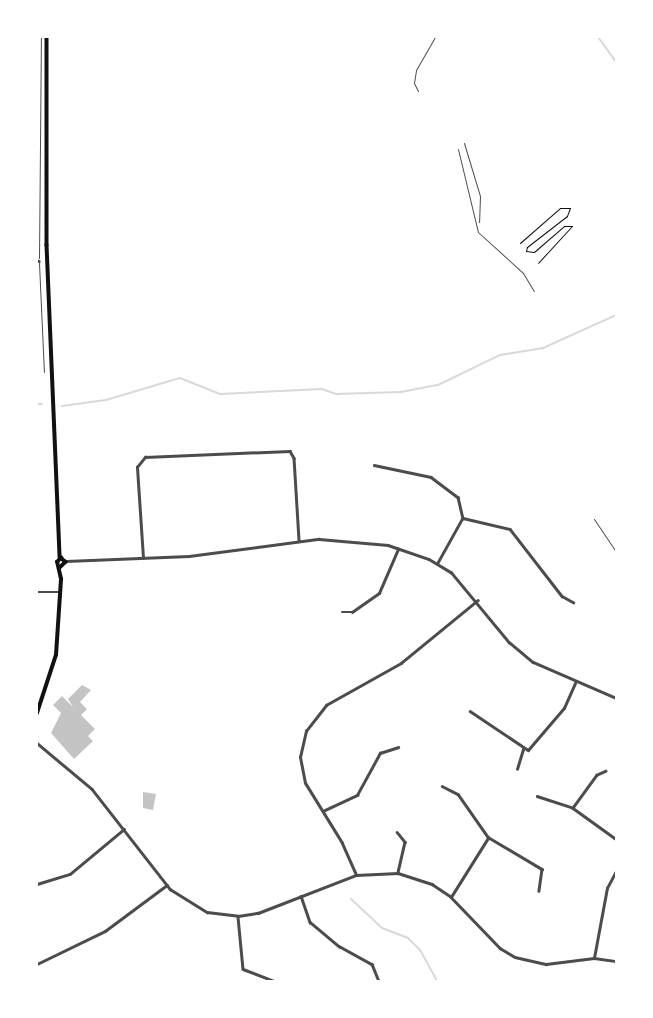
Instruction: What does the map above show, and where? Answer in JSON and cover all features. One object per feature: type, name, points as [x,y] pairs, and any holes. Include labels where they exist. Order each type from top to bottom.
[{"type":"main road","points":[[37,713],[56,655],[61,593],[61,567],[57,562],[60,558],[47,245],[47,37]]},
{"type":"main road","points":[[60,558],[66,561],[61,567]]},
{"type":"street","points":[[143,558],[137,467],[145,457],[290,451],[299,541]]},
{"type":"street","points":[[374,465],[431,477],[458,497],[463,518],[438,564]]},
{"type":"street","points":[[463,518],[510,529],[562,596],[573,602]]},
{"type":"street","points":[[66,561],[143,558],[299,541],[351,540],[398,548],[438,564],[478,600],[521,652],[575,683],[616,698]]},
{"type":"street","points":[[342,612],[352,612],[379,593],[398,548]]},
{"type":"street","points":[[37,592],[61,593]]},
{"type":"street","points":[[356,875],[301,771],[301,744],[313,718],[326,705],[401,663],[478,600]]},
{"type":"street","points":[[470,711],[523,749],[531,749],[565,708],[575,683]]},
{"type":"street","points":[[37,743],[83,779],[167,886],[194,907],[238,916],[356,875],[398,873],[432,884],[451,897],[500,948],[515,957],[546,964],[594,958],[616,961]]},
{"type":"street","points":[[323,811],[357,795],[380,753],[398,747]]},
{"type":"street","points":[[517,769],[523,749]]},
{"type":"street","points":[[573,807],[597,775],[606,771]]},
{"type":"street","points":[[442,786],[458,794],[488,837],[542,869],[539,891]]},
{"type":"street","points":[[537,796],[573,807],[616,839]]},
{"type":"street","points":[[37,884],[70,874],[124,829]]},
{"type":"street","points":[[397,832],[405,842],[398,873]]},
{"type":"street","points":[[451,897],[488,837]]},
{"type":"street","points":[[594,958],[616,871]]},
{"type":"street","points":[[37,964],[105,931],[167,886]]},
{"type":"street","points":[[301,896],[310,922],[339,946],[372,964],[379,981]]},
{"type":"street","points":[[238,916],[243,969],[275,981]]},
{"type":"lane","points":[[41,37],[38,260],[44,372]]},
{"type":"lane","points":[[418,91],[414,83],[416,69],[435,37]]},
{"type":"lane","points":[[464,143],[480,196],[478,224]]},
{"type":"lane","points":[[458,149],[480,234],[523,273],[534,291]]},
{"type":"lane","points":[[594,519],[616,552]]},
{"type":"path","points":[[520,243],[568,206],[567,216],[527,247],[526,251],[534,252],[564,226],[572,226],[538,263]]},
{"type":"building","points":[[82,685],[91,690],[80,702],[87,709],[81,715],[95,729],[88,736],[93,741],[74,759],[51,733],[61,713],[53,705],[62,696],[73,707],[68,699]]},
{"type":"building","points":[[143,792],[156,794],[153,810],[143,808]]},
{"type":"waterway","points":[[598,37],[616,62]]},
{"type":"waterway","points":[[62,406],[106,400],[180,378],[220,394],[322,389],[336,394],[401,392],[438,385],[500,355],[543,348],[616,315]]},
{"type":"waterway","points":[[37,404],[42,404]]},
{"type":"waterway","points":[[351,899],[382,928],[408,938],[420,950],[437,981]]}]
